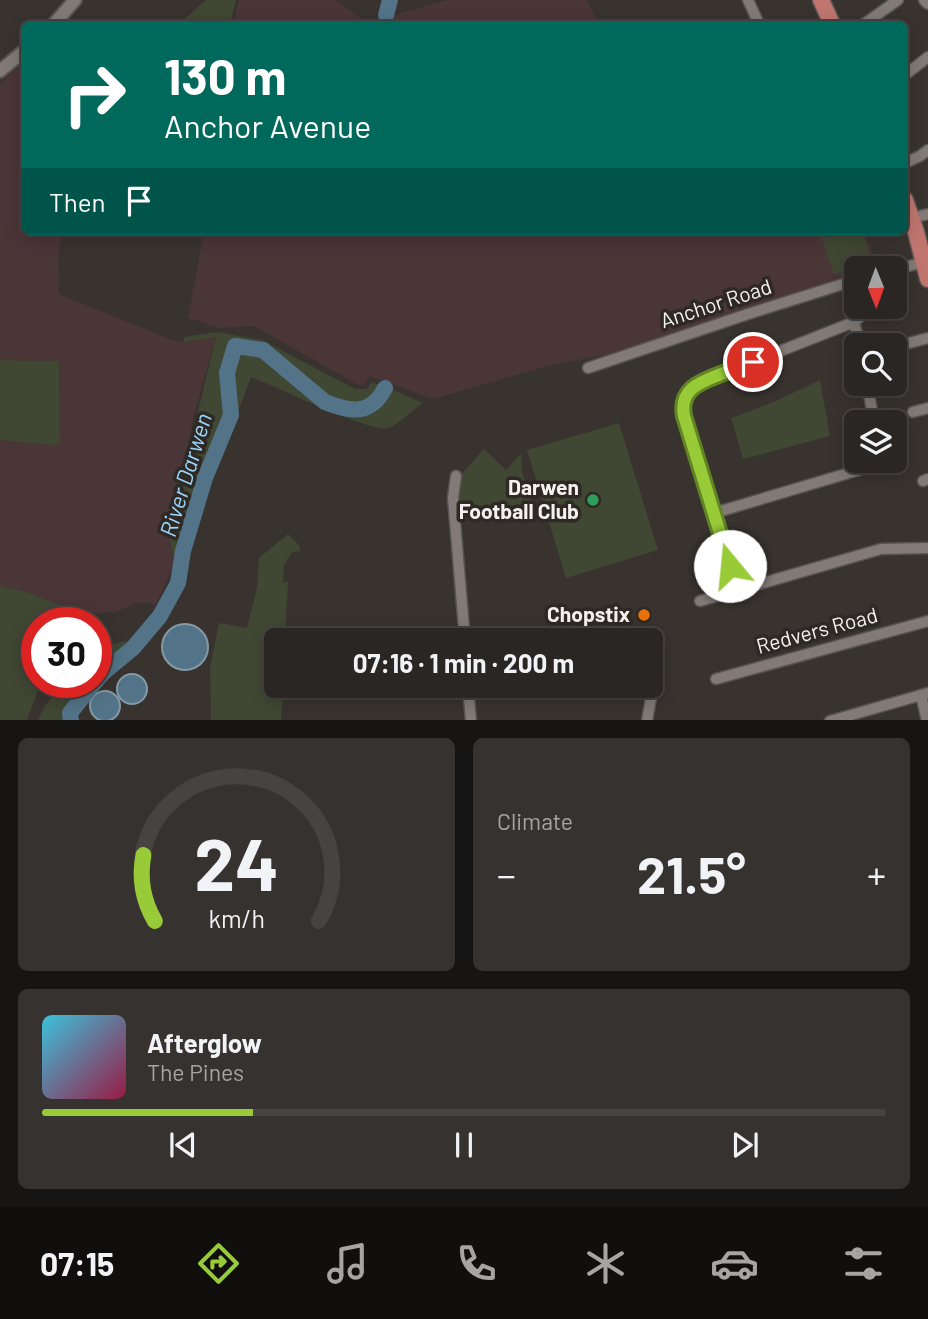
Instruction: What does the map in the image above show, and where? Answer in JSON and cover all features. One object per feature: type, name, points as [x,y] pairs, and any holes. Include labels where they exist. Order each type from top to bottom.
[{"type":"highway","points":[[821,0],[831,21]]},
{"type":"highway","points":[[908,209],[928,279]]},
{"type":"street","points":[[57,21],[75,0]]},
{"type":"street","points":[[748,0],[758,21]]},
{"type":"street","points":[[868,21],[898,0]]},
{"type":"street","points":[[925,0],[928,4]]},
{"type":"street","points":[[0,71],[21,54]]},
{"type":"street","points":[[908,73],[928,57]]},
{"type":"street","points":[[908,162],[928,150]]},
{"type":"street","points":[[911,218],[928,214]]},
{"type":"street","points":[[907,266],[924,261]]},
{"type":"street","name":"Anchor Road","points":[[588,368],[724,321],[844,284]]},
{"type":"street","points":[[736,591],[684,416],[683,405],[688,393],[702,382],[858,319]]},
{"type":"street","points":[[855,322],[857,333]]},
{"type":"street","points":[[907,343],[928,338]]},
{"type":"street","points":[[913,412],[928,408]]},
{"type":"street","points":[[714,513],[852,473]]},
{"type":"street","points":[[456,476],[454,509],[464,628]]},
{"type":"street","points":[[700,601],[881,549],[928,548]]},
{"type":"street","name":"Redvers Road","points":[[716,679],[928,621]]},
{"type":"street","points":[[830,720],[924,694],[927,720]]},
{"type":"street","points":[[469,698],[471,720]]},
{"type":"street","points":[[647,720],[651,698]]},
{"type":"shaded area","points":[[239,0],[336,0],[364,21],[234,21]]},
{"type":"shaded area","points":[[447,0],[587,0],[598,21],[374,21]]},
{"type":"shaded area","points":[[21,65],[21,235],[62,235],[58,258],[59,294],[172,340],[184,342],[216,336],[193,419],[184,468],[165,517],[174,560],[155,606],[136,603],[112,612],[112,607],[66,607],[27,592],[0,586],[0,440],[60,443],[59,361],[0,360],[0,84]]},
{"type":"shaded area","points":[[201,235],[866,235],[873,256],[844,256],[844,280],[610,354],[551,365],[433,399],[370,376],[364,385],[358,385],[254,326],[220,328],[188,318]]},
{"type":"green space","points":[[206,0],[236,0],[231,21],[182,21]]},
{"type":"green space","points":[[863,235],[870,256],[844,256],[844,272],[834,275],[821,236]]},
{"type":"green space","points":[[218,332],[262,340],[355,389],[367,389],[372,382],[381,386],[370,399],[361,404],[336,402],[265,348],[234,340],[223,372],[227,415],[174,560],[165,517],[184,468],[216,337],[184,342],[184,337]]},
{"type":"green space","points":[[238,350],[255,351],[264,355],[316,398],[333,408],[352,412],[369,409],[377,404],[389,388],[423,403],[392,427],[377,427],[342,416],[251,377],[195,528],[208,483],[234,415],[230,373]]},
{"type":"green space","points":[[0,360],[59,361],[60,444],[0,440]]},
{"type":"green space","points":[[820,380],[830,436],[743,459],[731,418]]},
{"type":"green space","name":"Darwen Football Club","points":[[619,423],[658,550],[566,578],[527,450]]},
{"type":"green space","points":[[484,449],[506,470],[521,453],[522,472],[533,505],[459,521],[456,487],[460,476]]},
{"type":"green space","points":[[288,534],[299,545],[300,551],[292,552],[284,565],[283,582],[288,582],[286,628],[264,628],[264,698],[282,698],[281,720],[211,720],[210,667],[219,623],[247,628],[257,588],[259,558]]},
{"type":"green space","points":[[0,586],[27,592],[66,607],[21,607],[21,698],[35,698],[27,720],[0,720]]},
{"type":"green space","points":[[125,641],[134,644],[112,661],[112,645]]},
{"type":"green space","points":[[51,698],[77,698],[65,712],[65,720],[38,720]]},
{"type":"water","points":[[185,624],[201,631],[208,647],[201,663],[185,670],[169,663],[162,647],[169,631]]},
{"type":"water","points":[[132,674],[143,678],[147,689],[143,700],[132,704],[121,700],[117,689],[121,678]]},
{"type":"water","points":[[112,693],[116,695],[120,706],[116,717],[99,720],[94,717],[90,706],[92,698],[112,698]]},
{"type":"waterway","name":"River Darwen","points":[[386,15],[390,0]]},
{"type":"waterway","name":"River Darwen","points":[[112,665],[133,648],[160,616],[178,583],[183,551],[205,478],[231,415],[227,373],[235,346],[263,350],[325,402],[343,408],[366,407],[373,403],[385,388]]},
{"type":"waterway","name":"River Darwen","points":[[71,720],[70,713],[82,698]]},
{"type":"place","name":"Darwen Football Club","points":[[593,500]]},
{"type":"place","name":"Chopstix","points":[[644,615]]},
{"type":"route","points":[[730,566],[684,416],[683,405],[688,393],[697,384],[753,362]]}]
